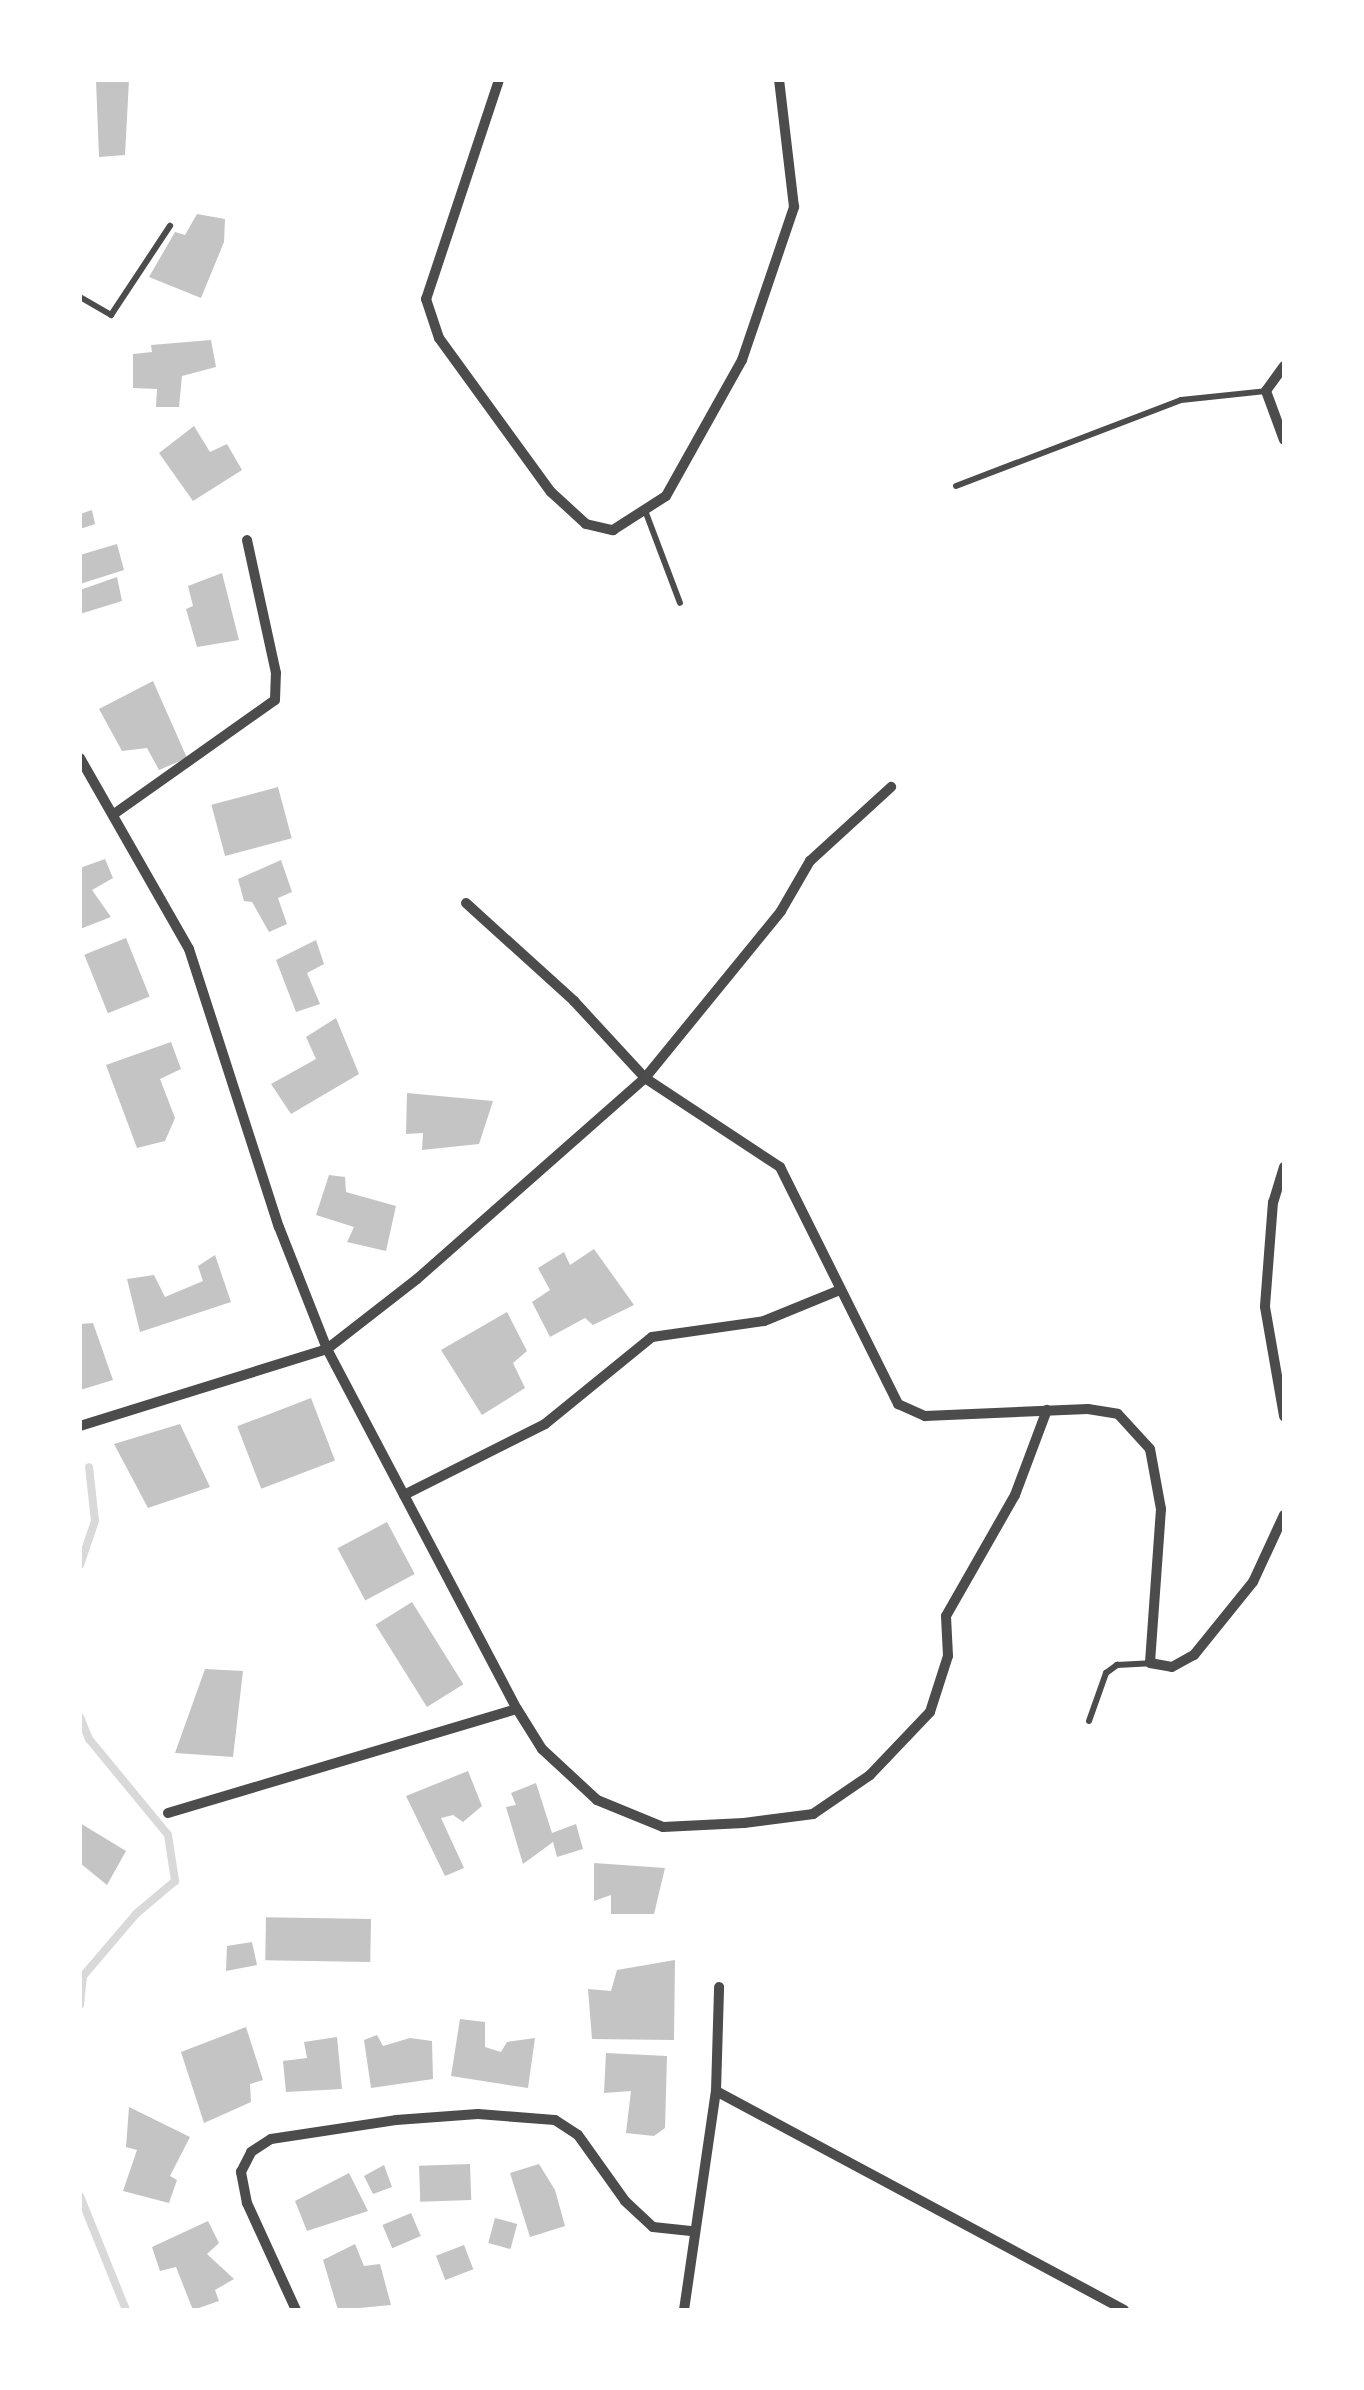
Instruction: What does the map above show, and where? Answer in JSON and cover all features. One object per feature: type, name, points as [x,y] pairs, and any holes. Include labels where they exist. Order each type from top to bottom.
[{"type":"street","points":[[499,80],[426,299],[438,338],[551,492],[586,524],[613,530],[666,496],[742,360],[794,207],[779,80]]},
{"type":"street","points":[[1284,366],[1266,391],[1284,440]]},
{"type":"street","points":[[114,814],[275,700],[276,673],[247,540]]},
{"type":"street","points":[[80,758],[188,949],[279,1227],[327,1349],[518,1709],[576,1786],[616,1812],[663,1827],[744,1824],[824,1809],[870,1775],[930,1712],[948,1656],[946,1616],[1015,1495],[1046,1410]]},
{"type":"street","points":[[80,1426],[327,1349],[417,1279],[645,1078],[741,964],[810,861],[891,786]]},
{"type":"street","points":[[466,902],[574,1001],[645,1078],[780,1167],[808,1214],[837,1291],[898,1404],[925,1416],[1046,1410],[1118,1414],[1150,1449],[1161,1508],[1150,1662],[1172,1667],[1194,1655],[1253,1582],[1284,1515]]},
{"type":"street","points":[[1284,1167],[1273,1202],[1264,1307],[1284,1416]]},
{"type":"street","points":[[404,1495],[546,1424],[652,1337],[764,1321],[837,1291]]},
{"type":"street","points":[[168,1813],[518,1709]]},
{"type":"street","points":[[684,2310],[691,2231],[716,2090],[718,1987]]},
{"type":"street","points":[[716,2090],[1124,2310]]},
{"type":"street","points":[[296,2310],[248,2203],[241,2172],[251,2152],[271,2139],[396,2120],[478,2114],[555,2120],[578,2135],[625,2201],[653,2226],[691,2231]]},
{"type":"lane","points":[[80,297],[112,315],[170,226]]},
{"type":"lane","points":[[956,486],[1181,400],[1266,391]]},
{"type":"lane","points":[[646,512],[680,603]]},
{"type":"lane","points":[[1089,1721],[1106,1673],[1117,1665],[1150,1662]]},
{"type":"building","points":[[96,80],[129,80],[125,155],[99,157]]},
{"type":"building","points":[[197,214],[225,219],[224,242],[201,298],[149,277],[175,232],[185,235]]},
{"type":"building","points":[[211,340],[216,367],[182,376],[179,407],[156,407],[157,389],[133,388],[133,354],[152,352],[151,345]]},
{"type":"building","points":[[194,426],[210,452],[227,444],[242,470],[193,501],[159,453]]},
{"type":"building","points":[[92,510],[95,524],[80,529],[80,514]]},
{"type":"building","points":[[117,544],[124,570],[80,584],[80,555]]},
{"type":"building","points":[[222,573],[239,640],[197,647],[186,609],[193,606],[188,586]]},
{"type":"building","points":[[117,577],[122,601],[80,614],[80,590]]},
{"type":"building","points":[[153,681],[187,758],[159,770],[147,748],[122,751],[99,709]]},
{"type":"building","points":[[278,787],[292,838],[225,856],[211,805]]},
{"type":"building","points":[[105,859],[113,878],[92,890],[111,917],[80,929],[80,868]]},
{"type":"building","points":[[281,860],[292,892],[278,898],[287,924],[269,932],[252,902],[244,901],[238,879]]},
{"type":"building","points":[[126,938],[150,996],[108,1013],[84,955]]},
{"type":"building","points":[[316,940],[324,964],[307,973],[320,1004],[296,1012],[276,960]]},
{"type":"building","points":[[336,1018],[359,1074],[291,1114],[271,1084],[316,1059],[306,1037]]},
{"type":"building","points":[[171,1042],[181,1069],[160,1079],[175,1118],[165,1141],[137,1148],[106,1065]]},
{"type":"building","points":[[407,1093],[493,1101],[479,1144],[422,1150],[423,1133],[406,1134]]},
{"type":"building","points":[[329,1175],[345,1177],[346,1192],[396,1206],[386,1251],[347,1242],[354,1227],[316,1215]]},
{"type":"building","points":[[594,1249],[634,1305],[593,1325],[585,1318],[550,1337],[532,1302],[550,1290],[538,1268],[564,1252],[570,1265]]},
{"type":"building","points":[[215,1255],[231,1302],[140,1332],[127,1279],[154,1275],[165,1297],[203,1281],[198,1266]]},
{"type":"building","points":[[507,1312],[527,1351],[513,1363],[525,1388],[482,1415],[441,1350]]},
{"type":"building","points":[[93,1323],[113,1380],[80,1390],[80,1324]]},
{"type":"building","points":[[311,1398],[335,1461],[261,1489],[237,1426]]},
{"type":"building","points":[[180,1424],[210,1487],[148,1508],[114,1444]]},
{"type":"building","points":[[387,1522],[415,1574],[365,1600],[338,1548]]},
{"type":"building","points":[[412,1602],[463,1684],[427,1707],[376,1625]]},
{"type":"building","points":[[205,1669],[243,1671],[233,1757],[175,1753]]},
{"type":"building","points":[[468,1771],[482,1806],[463,1822],[453,1815],[441,1818],[464,1868],[445,1876],[406,1796]]},
{"type":"building","points":[[536,1783],[552,1833],[576,1824],[583,1849],[557,1857],[553,1842],[523,1864],[506,1807],[516,1805],[511,1793]]},
{"type":"building","points":[[80,1823],[126,1851],[107,1885],[80,1863]]},
{"type":"building","points":[[594,1863],[665,1868],[654,1914],[611,1914],[611,1895],[594,1901]]},
{"type":"building","points":[[266,1917],[371,1919],[370,1962],[265,1960]]},
{"type":"building","points":[[252,1942],[257,1965],[226,1971],[227,1946]]},
{"type":"building","points":[[675,1960],[674,2040],[592,2039],[588,1989],[611,1991],[617,1970]]},
{"type":"building","points":[[460,2019],[485,2022],[485,2047],[501,2052],[507,2042],[535,2038],[528,2088],[451,2076]]},
{"type":"building","points":[[246,2027],[263,2080],[250,2084],[251,2102],[204,2123],[181,2052]]},
{"type":"building","points":[[377,2035],[383,2046],[410,2038],[432,2041],[433,2079],[371,2088],[364,2040]]},
{"type":"building","points":[[337,2037],[342,2089],[286,2092],[283,2061],[307,2058],[304,2042]]},
{"type":"building","points":[[606,2053],[667,2056],[665,2128],[654,2136],[626,2133],[631,2091],[604,2093]]},
{"type":"building","points":[[129,2107],[190,2137],[170,2176],[177,2180],[169,2203],[123,2191],[137,2150],[126,2147]]},
{"type":"building","points":[[470,2164],[471,2200],[420,2202],[419,2166]]},
{"type":"building","points":[[539,2164],[555,2190],[565,2226],[530,2237],[510,2173]]},
{"type":"building","points":[[384,2165],[392,2187],[373,2194],[364,2176]]},
{"type":"building","points":[[349,2173],[368,2211],[307,2231],[295,2201]]},
{"type":"building","points":[[411,2213],[421,2236],[392,2248],[382,2225]]},
{"type":"building","points":[[495,2218],[517,2224],[510,2249],[488,2243]]},
{"type":"building","points":[[208,2221],[219,2243],[207,2254],[234,2279],[215,2290],[219,2301],[193,2310],[176,2267],[160,2271],[152,2247]]},
{"type":"building","points":[[355,2244],[364,2266],[380,2264],[391,2305],[338,2310],[323,2260]]},
{"type":"building","points":[[464,2245],[473,2269],[445,2280],[436,2256]]},
{"type":"waterway","points":[[80,1565],[95,1521],[89,1467]]},
{"type":"waterway","points":[[80,1717],[89,1739],[168,1835],[175,1881],[136,1914],[83,1976],[80,2005]]},
{"type":"waterway","points":[[80,2196],[126,2310]]}]
